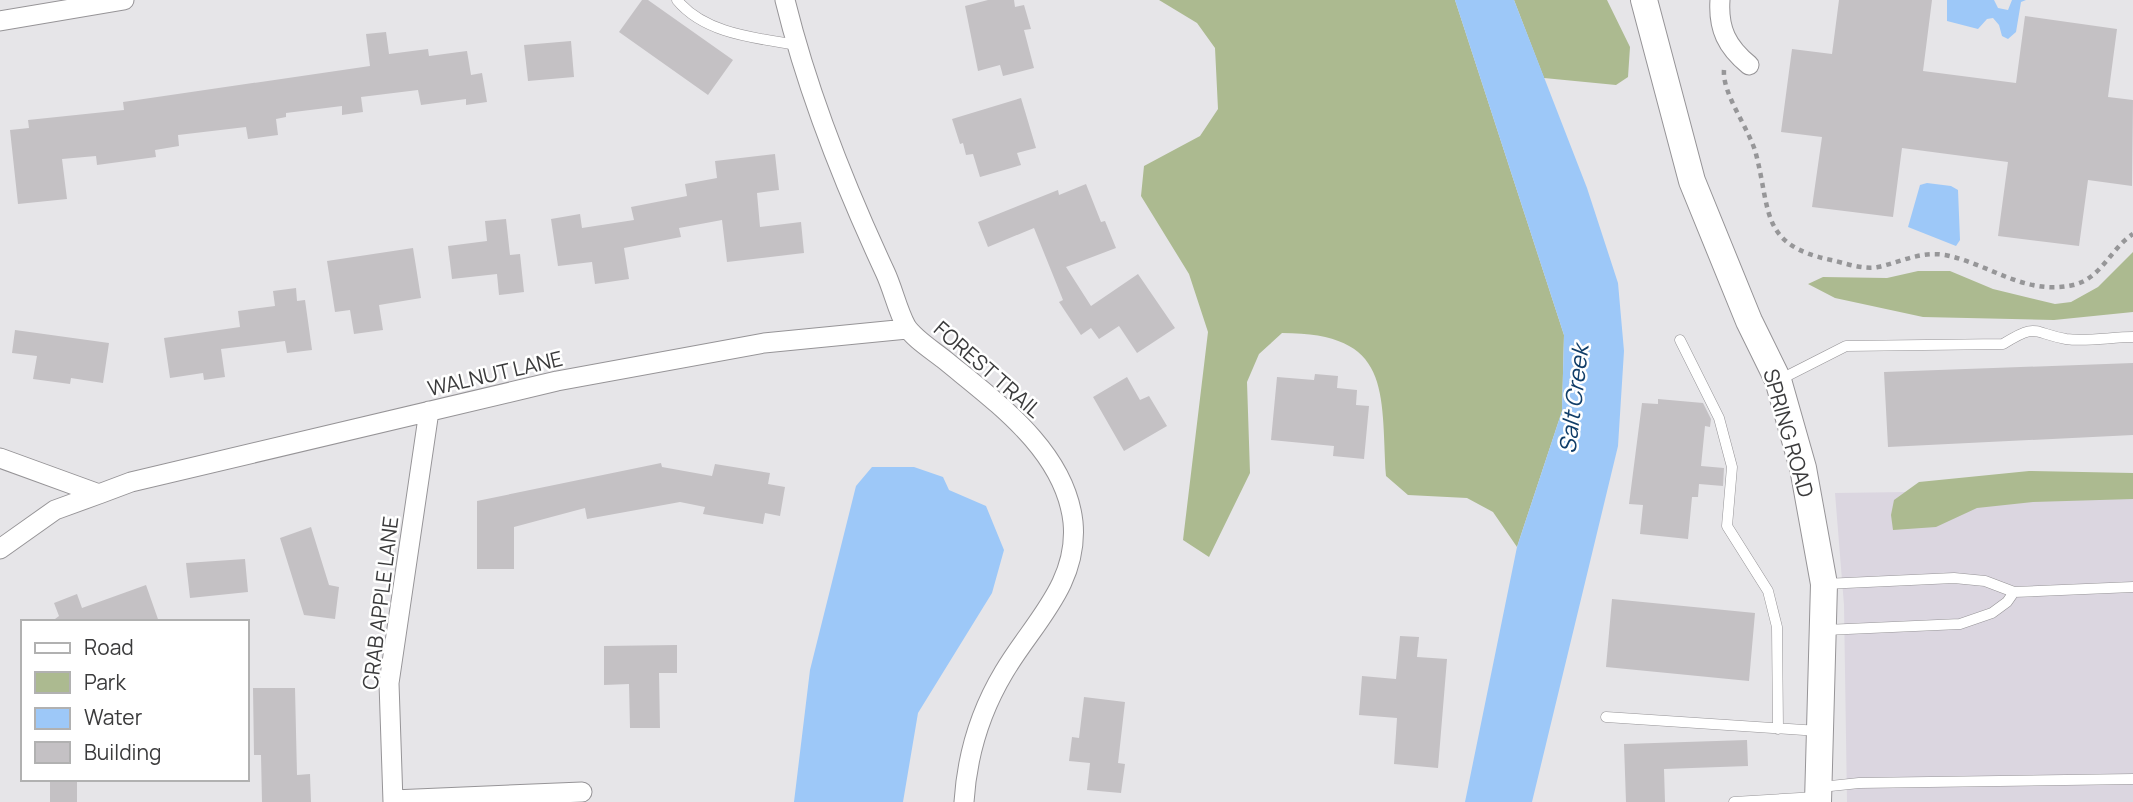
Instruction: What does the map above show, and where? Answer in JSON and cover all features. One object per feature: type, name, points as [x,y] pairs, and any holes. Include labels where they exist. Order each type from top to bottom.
[{"type":"street","points":[[0,21],[124,0]]},
{"type":"street","name":"FOREST TRAIL","points":[[785,0],[797,45],[860,222],[886,274],[907,328],[1003,408],[1043,450],[1068,496],[1073,524],[1071,556],[1061,587],[1004,671],[982,717],[970,756],[964,802]]},
{"type":"street","name":"SPRING ROAD","points":[[1644,0],[1692,181],[1749,321],[1778,380],[1803,468],[1824,584],[1818,796]]},
{"type":"street","points":[[1720,0],[1719,16],[1723,35],[1742,59]]},
{"type":"street","name":"WALNUT LANE","points":[[0,549],[55,510],[131,482],[557,381],[722,350],[907,328]]},
{"type":"street","name":"CRAB APPLE LANE","points":[[393,801],[389,683],[429,411]]},
{"type":"street","points":[[0,458],[99,494]]},
{"type":"street","points":[[393,801],[571,795]]},
{"type":"lane","points":[[677,0],[684,9],[705,22],[738,35],[797,45]]},
{"type":"lane","points":[[1778,380],[1846,346],[2003,344],[2020,333],[2039,329],[2066,339],[2133,337]]},
{"type":"lane","points":[[1680,340],[1719,418],[1732,467],[1727,526],[1768,590],[1777,627],[1780,666],[1778,729]]},
{"type":"lane","points":[[1824,584],[1954,578],[1985,581],[2014,592],[2133,587]]},
{"type":"lane","points":[[1824,630],[1960,624],[1992,613],[2007,602],[2014,592]]},
{"type":"lane","points":[[1606,717],[1819,731]]},
{"type":"lane","points":[[1734,802],[1818,796],[1859,783],[2133,779]]},
{"type":"path","points":[[1742,59],[1725,65],[1724,77],[1755,152],[1767,212],[1780,239],[1802,252],[1867,268],[1918,255],[1943,255],[1976,264],[2017,283],[2056,287],[2082,282],[2103,266],[2133,234]]},
{"type":"shaded area","points":[[2133,489],[2133,802],[1847,802],[1844,605],[1835,493]]},
{"type":"green space","points":[[1159,0],[1455,0],[1564,335],[1562,411],[1517,547],[1493,512],[1467,498],[1408,495],[1386,476],[1380,393],[1373,372],[1362,356],[1344,343],[1318,336],[1282,333],[1259,354],[1247,382],[1250,473],[1209,557],[1183,540],[1208,332],[1189,274],[1141,196],[1144,166],[1200,136],[1218,109],[1215,48],[1197,23]]},
{"type":"green space","points":[[1514,0],[1607,0],[1630,47],[1628,77],[1616,85],[1544,78]]},
{"type":"green space","points":[[2133,252],[2133,312],[2054,320],[1923,317],[1835,298],[1808,284],[1823,277],[1887,278],[1918,271],[1950,271],[1993,289],[2055,304],[2071,302],[2098,287]]},
{"type":"green space","points":[[2029,471],[2133,473],[2133,499],[2033,502],[1977,508],[1936,527],[1893,530],[1891,515],[1894,500],[1919,482]]},
{"type":"water","name":"Salt Creek","points":[[1455,0],[1514,0],[1587,188],[1618,283],[1624,351],[1618,446],[1532,802],[1465,802],[1517,547],[1562,411],[1564,335]]},
{"type":"water","points":[[1947,0],[1994,0],[1998,8],[2008,10],[2012,0],[2026,0],[2021,2],[2016,32],[2008,39],[2002,36],[1999,25],[1993,18],[1987,19],[1978,29],[1947,21]]},
{"type":"water","points":[[1927,183],[1951,186],[1958,190],[1960,240],[1956,246],[1908,227],[1920,185]]},
{"type":"water","points":[[872,467],[914,467],[943,477],[949,490],[986,506],[1004,550],[992,593],[918,713],[903,802],[794,802],[810,670],[856,486]]},
{"type":"building","points":[[642,0],[648,0],[733,60],[708,95],[619,32]]},
{"type":"building","points":[[988,0],[1014,0],[1015,7],[1024,5],[1031,29],[1024,30],[1034,68],[1003,76],[1000,65],[978,71],[965,6]]},
{"type":"building","points":[[1839,0],[1932,0],[1923,71],[2016,83],[2025,16],[2117,29],[2108,97],[2133,100],[2132,186],[2088,180],[2079,246],[1998,236],[2008,162],[1902,148],[1893,217],[1812,207],[1822,137],[1781,132],[1792,49],[1832,54]]},
{"type":"building","points":[[386,32],[389,54],[428,49],[429,56],[467,51],[471,75],[482,73],[487,102],[466,105],[466,99],[421,105],[418,90],[361,97],[363,112],[342,115],[342,106],[286,113],[286,117],[276,119],[278,135],[248,139],[246,127],[178,135],[179,146],[155,150],[156,157],[97,165],[96,156],[62,159],[67,199],[18,204],[10,130],[29,128],[28,120],[124,110],[123,102],[370,66],[366,34]]},
{"type":"building","points":[[571,41],[574,77],[528,81],[524,45]]},
{"type":"building","points":[[1021,98],[1036,148],[1017,153],[1021,165],[980,177],[973,154],[966,155],[952,119]]},
{"type":"building","points":[[775,154],[779,190],[757,193],[760,227],[801,222],[804,253],[727,262],[722,220],[679,228],[681,237],[624,248],[629,279],[595,284],[592,262],[558,266],[551,219],[580,214],[582,228],[634,220],[631,207],[687,196],[685,184],[717,178],[715,161]]},
{"type":"building","points":[[1086,184],[1101,222],[1105,221],[1116,248],[1066,267],[1091,306],[1138,274],[1175,328],[1137,353],[1119,326],[1099,339],[1091,328],[1081,335],[1059,302],[1063,300],[1034,228],[988,247],[978,222],[1058,190],[1059,195]]},
{"type":"building","points":[[506,219],[510,255],[520,254],[524,292],[499,295],[497,274],[452,279],[448,246],[487,241],[485,221]]},
{"type":"building","points":[[413,248],[421,298],[379,305],[383,330],[354,334],[350,310],[335,312],[327,261]]},
{"type":"building","points":[[296,288],[297,301],[305,300],[312,350],[287,353],[285,341],[221,349],[225,377],[204,380],[203,373],[170,378],[164,338],[240,327],[238,311],[275,306],[273,291]]},
{"type":"building","points":[[15,330],[109,343],[103,383],[71,378],[70,384],[33,379],[37,356],[12,353]]},
{"type":"building","points":[[2133,363],[2133,435],[1888,447],[1884,372]]},
{"type":"building","points":[[1315,374],[1338,376],[1337,388],[1357,390],[1356,405],[1369,406],[1364,459],[1333,456],[1334,446],[1271,440],[1277,377],[1314,380]]},
{"type":"building","points":[[1127,377],[1140,400],[1149,396],[1167,426],[1124,451],[1093,397]]},
{"type":"building","points":[[1658,399],[1703,403],[1711,419],[1710,427],[1705,426],[1701,466],[1724,468],[1723,486],[1699,484],[1698,497],[1692,497],[1688,539],[1640,534],[1643,505],[1629,504],[1642,403],[1658,404]]},
{"type":"building","points":[[661,463],[662,467],[712,476],[715,464],[770,473],[768,484],[785,487],[780,516],[765,513],[763,524],[703,514],[705,507],[680,502],[587,519],[585,508],[514,527],[514,569],[477,569],[477,501]]},
{"type":"building","points":[[311,527],[329,585],[339,587],[335,619],[304,615],[280,538]]},
{"type":"building","points":[[245,559],[248,592],[190,598],[186,563]]},
{"type":"building","points":[[146,585],[158,620],[54,620],[59,616],[54,603],[77,594],[82,608]]},
{"type":"building","points":[[1612,599],[1755,613],[1749,681],[1606,667]]},
{"type":"building","points":[[1400,636],[1419,637],[1417,657],[1447,659],[1438,768],[1394,764],[1397,718],[1359,715],[1362,676],[1396,679]]},
{"type":"building","points":[[677,645],[677,673],[659,673],[660,728],[630,728],[629,684],[604,685],[604,646]]},
{"type":"building","points":[[253,688],[295,688],[297,775],[310,774],[311,802],[262,802],[261,755],[254,755]]},
{"type":"building","points":[[1084,697],[1125,702],[1118,763],[1125,764],[1121,793],[1087,790],[1090,763],[1069,761],[1072,737],[1079,738]]},
{"type":"building","points":[[1747,740],[1748,766],[1664,769],[1665,802],[1626,802],[1624,744]]},
{"type":"building","points":[[50,782],[77,782],[77,802],[50,802]]}]
